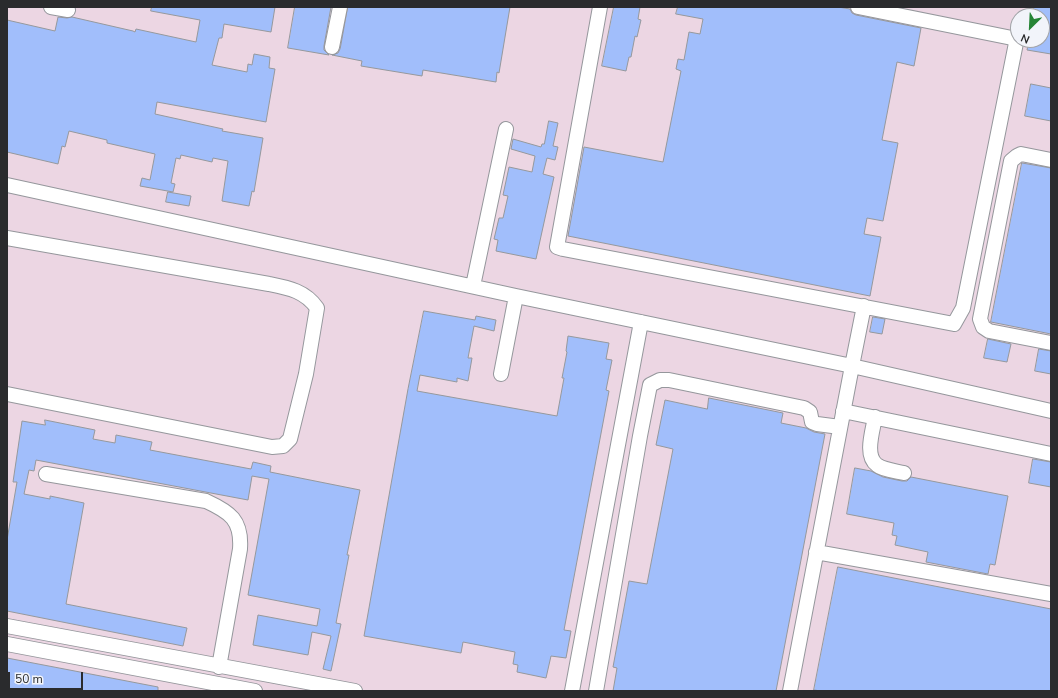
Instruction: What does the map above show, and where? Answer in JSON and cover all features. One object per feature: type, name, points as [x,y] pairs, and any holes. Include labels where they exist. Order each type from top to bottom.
[{"type":"lane","points":[[51,7],[68,10]]},
{"type":"lane","points":[[332,47],[340,7]]},
{"type":"lane","points":[[600,7],[557,247],[562,250],[954,324],[964,308],[1016,43],[1012,38],[858,7]]},
{"type":"lane","points":[[473,286],[506,129]]},
{"type":"lane","points":[[1051,160],[1021,154],[1011,161],[980,319],[983,327],[989,331],[1051,343]]},
{"type":"lane","points":[[7,185],[516,296],[852,366],[1051,412]]},
{"type":"lane","points":[[7,238],[269,284],[294,290],[311,299],[317,308],[306,374],[290,439],[283,446],[272,447],[7,394]]},
{"type":"lane","points":[[501,374],[516,296]]},
{"type":"lane","points":[[790,691],[864,306]]},
{"type":"lane","points":[[572,691],[641,322]]},
{"type":"lane","points":[[596,691],[650,385],[660,380],[669,380],[804,408],[810,412],[812,422],[840,427]]},
{"type":"lane","points":[[843,411],[1051,454]]},
{"type":"lane","points":[[875,417],[870,445],[870,454],[874,462],[877,466],[904,473]]},
{"type":"lane","points":[[46,474],[206,501],[223,508],[230,515],[238,527],[241,540],[219,666]]},
{"type":"lane","points":[[816,552],[1051,594]]},
{"type":"lane","points":[[7,626],[355,691]]},
{"type":"lane","points":[[7,644],[195,685],[252,691]]},
{"type":"shaded area","points":[[7,7],[1051,7],[1051,691],[7,691]]},
{"type":"building","points":[[152,7],[275,7],[271,32],[224,24],[222,38],[219,38],[212,65],[247,72],[248,64],[252,65],[254,54],[270,57],[269,68],[275,69],[266,122],[157,102],[155,114],[223,129],[222,131],[263,138],[254,192],[252,191],[249,206],[222,201],[228,161],[213,158],[212,162],[181,155],[180,159],[176,158],[171,183],[175,184],[173,192],[140,186],[142,178],[150,180],[155,154],[107,143],[107,140],[69,131],[65,147],[62,146],[58,164],[7,152],[7,20],[55,31],[58,17],[72,17],[135,32],[136,29],[196,42],[200,20],[151,11]]},
{"type":"building","points":[[295,7],[331,7],[324,46],[324,50],[329,55],[288,48]]},
{"type":"building","points":[[348,7],[510,7],[499,73],[497,72],[496,82],[423,70],[422,76],[361,66],[362,61],[332,55],[338,53],[340,49]]},
{"type":"building","points":[[614,7],[640,7],[638,19],[641,20],[637,37],[635,36],[631,57],[629,57],[626,71],[602,66]]},
{"type":"building","points":[[678,7],[838,7],[850,9],[852,13],[856,15],[921,28],[914,66],[897,62],[882,140],[898,143],[883,221],[867,218],[864,234],[881,237],[870,296],[568,236],[584,147],[663,162],[681,71],[676,69],[678,59],[684,60],[689,32],[700,34],[703,19],[676,14]]},
{"type":"building","points":[[1051,7],[1051,54],[1027,50],[1027,48],[1050,48],[1050,8],[1034,8]]},
{"type":"building","points":[[1031,84],[1051,88],[1051,121],[1025,116]]},
{"type":"building","points":[[549,121],[558,123],[553,146],[558,147],[555,160],[547,158],[543,174],[554,177],[536,259],[496,251],[498,240],[494,239],[499,218],[503,218],[508,196],[503,195],[509,167],[532,172],[535,156],[511,149],[513,139],[541,147],[542,144],[544,144]]},
{"type":"building","points":[[1022,163],[1051,168],[1051,334],[991,322]]},
{"type":"building","points":[[168,192],[191,196],[189,206],[166,202]]},
{"type":"building","points":[[424,311],[475,320],[476,316],[496,320],[494,331],[474,326],[468,358],[472,358],[468,381],[457,378],[457,382],[420,375],[417,391],[557,416],[564,378],[562,378],[567,352],[568,336],[609,343],[606,359],[612,360],[606,390],[609,391],[564,630],[571,631],[566,658],[551,656],[546,678],[517,672],[518,665],[513,664],[515,652],[463,642],[461,653],[364,636],[408,389]]},
{"type":"building","points":[[873,317],[885,319],[882,334],[870,332]]},
{"type":"building","points":[[988,339],[1011,344],[1007,362],[984,358]]},
{"type":"building","points":[[1039,349],[1051,351],[1051,374],[1035,371]]},
{"type":"building","points":[[709,398],[783,413],[781,423],[806,428],[814,432],[825,434],[776,691],[613,691],[617,668],[613,667],[629,581],[647,584],[673,449],[656,445],[665,400],[707,409]]},
{"type":"building","points":[[45,420],[95,430],[93,439],[115,443],[116,435],[152,442],[150,450],[251,469],[253,462],[271,466],[270,472],[360,490],[347,555],[349,555],[336,623],[341,624],[331,671],[323,669],[331,636],[312,632],[308,655],[253,645],[258,615],[317,626],[320,609],[248,595],[269,479],[252,476],[248,500],[36,460],[34,471],[29,470],[24,494],[50,499],[50,496],[84,503],[66,604],[187,628],[183,646],[7,611],[7,540],[17,482],[13,482],[22,421],[45,425]]},
{"type":"building","points":[[1033,459],[1051,462],[1051,487],[1029,483]]},
{"type":"building","points":[[855,468],[871,471],[883,477],[902,481],[907,481],[911,477],[1008,496],[995,565],[990,564],[988,574],[926,562],[928,552],[895,545],[897,536],[892,535],[894,523],[847,514]]},
{"type":"building","points":[[838,567],[1051,609],[1051,691],[814,690]]},
{"type":"building","points":[[7,658],[158,687],[158,691],[7,691]]}]
